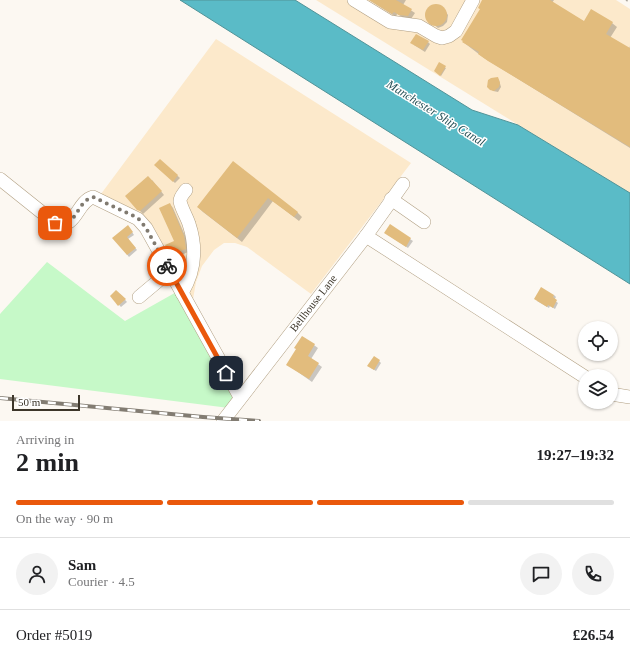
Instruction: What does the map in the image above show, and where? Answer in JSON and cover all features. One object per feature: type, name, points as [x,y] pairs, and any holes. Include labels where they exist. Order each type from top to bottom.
[{"type":"lane","points":[[354,0],[390,22],[419,26],[442,38],[450,36],[456,31],[473,0]]},
{"type":"lane","points":[[0,179],[55,223],[60,225],[66,224],[71,220],[85,201],[93,197],[138,218],[146,228],[240,397]]},
{"type":"lane","name":"Bellhouse Lane","points":[[223,421],[240,397],[366,236],[403,184]]},
{"type":"lane","points":[[182,293],[186,287],[193,267],[194,251],[189,226],[180,202],[182,195],[186,190]]},
{"type":"lane","points":[[391,199],[424,222]]},
{"type":"lane","points":[[366,236],[578,372]]},
{"type":"lane","points":[[139,297],[170,271]]},
{"type":"lane","points":[[618,395],[630,397]]},
{"type":"path","points":[[626,0],[630,3]]},
{"type":"shaded area","points":[[316,0],[616,0],[630,9],[630,194]]},
{"type":"shaded area","points":[[216,39],[411,163],[311,294],[247,247],[235,243],[224,243],[214,250],[202,266],[196,282],[192,305],[148,228],[98,198]]},
{"type":"green space","points":[[47,262],[125,321],[180,290],[238,397],[229,408],[0,379],[0,314]]},
{"type":"water","name":"Manchester Ship Canal","points":[[180,0],[295,0],[472,110],[518,125],[630,193],[630,284]]},
{"type":"building","points":[[369,0],[396,0],[412,9],[408,16],[399,15],[394,12],[392,14]]},
{"type":"building","points":[[482,0],[550,0],[584,21],[591,9],[613,22],[606,34],[630,48],[630,147],[488,61],[478,54],[479,52],[462,42],[463,41],[461,40],[480,9],[478,8]]},
{"type":"building","points":[[436,4],[444,7],[447,15],[444,23],[436,26],[428,23],[425,15],[428,7]]},
{"type":"building","points":[[416,34],[429,41],[423,50],[410,43]]},
{"type":"building","points":[[439,62],[446,66],[440,76],[434,71]]},
{"type":"building","points":[[498,77],[500,83],[499,87],[494,91],[490,90],[487,87],[488,80]]},
{"type":"building","points":[[160,159],[178,175],[173,182],[154,165]]},
{"type":"building","points":[[233,161],[298,212],[294,217],[268,198],[237,238],[197,207]]},
{"type":"building","points":[[148,176],[162,191],[140,211],[137,210],[125,196]]},
{"type":"building","points":[[170,203],[184,236],[186,249],[170,255],[165,245],[174,241],[159,208]]},
{"type":"building","points":[[390,224],[411,238],[406,247],[384,233]]},
{"type":"building","points":[[128,225],[133,232],[127,237],[136,248],[127,255],[112,238]]},
{"type":"building","points":[[541,287],[554,295],[553,297],[557,300],[553,308],[548,305],[547,307],[534,299]]},
{"type":"building","points":[[116,290],[126,299],[118,306],[110,296]]},
{"type":"building","points":[[302,336],[315,344],[308,356],[319,363],[309,379],[286,365],[296,349],[294,348]]},
{"type":"building","points":[[374,356],[380,360],[374,370],[367,366]]},
{"type":"railway","points":[[0,398],[259,421]]},
{"type":"way so far","points":[[55,223],[60,225],[66,224],[81,208],[85,201],[93,197],[138,218],[146,228],[167,266]]},
{"type":"route","points":[[167,266],[226,373]]}]
